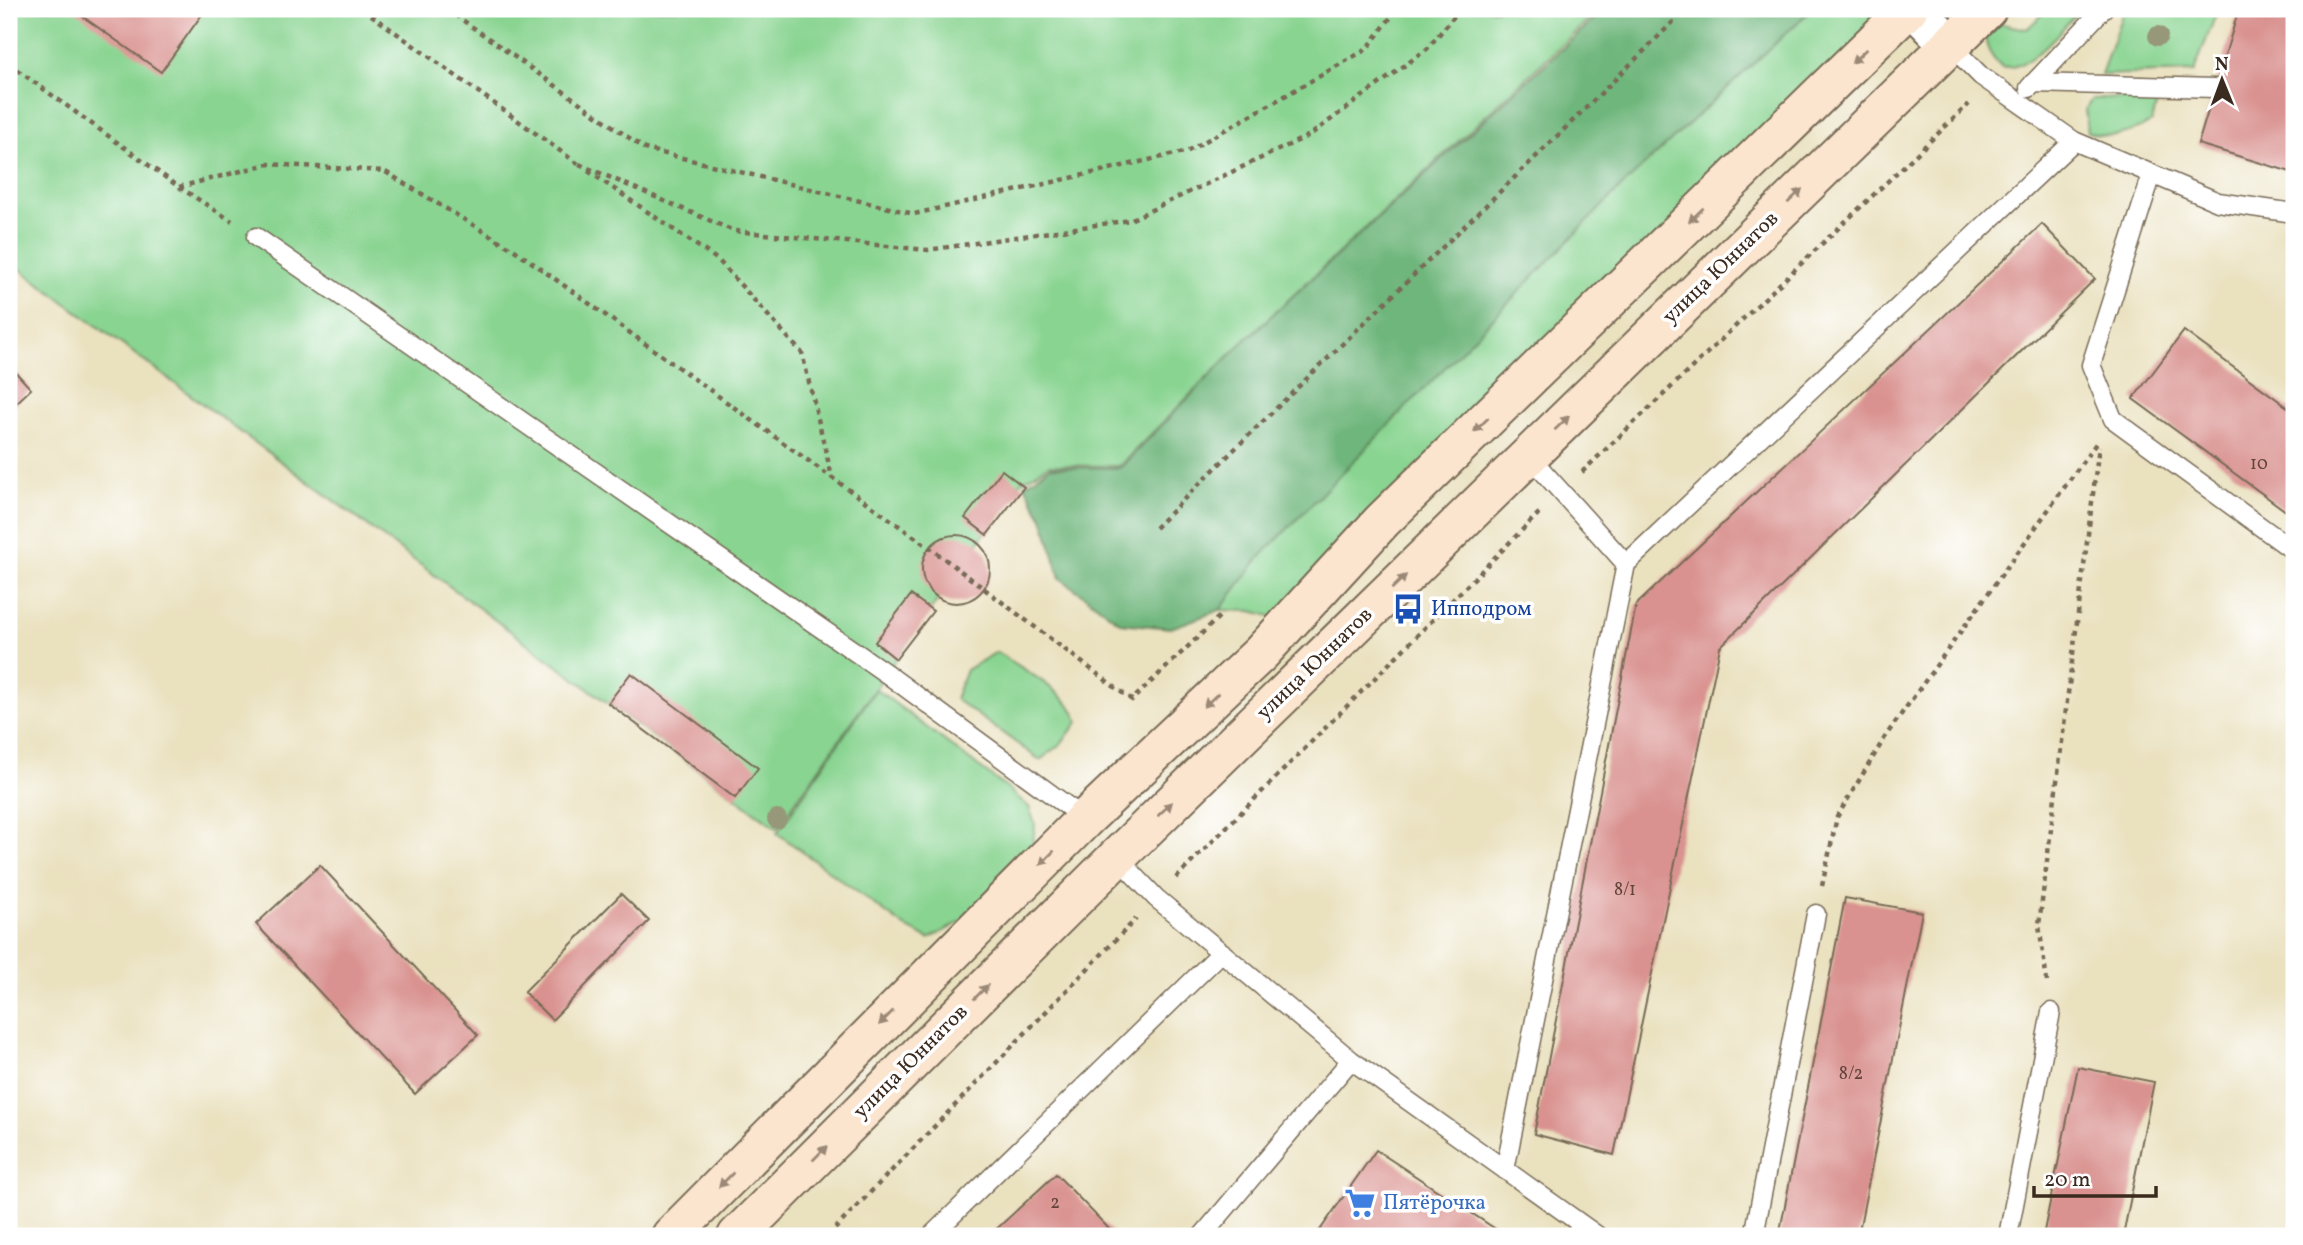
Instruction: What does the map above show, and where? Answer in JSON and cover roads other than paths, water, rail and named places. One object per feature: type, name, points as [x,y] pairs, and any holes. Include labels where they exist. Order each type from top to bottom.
[{"type":"main road","points":[[671,1236],[1085,819],[1261,653],[1382,521],[1908,9]]},
{"type":"main road","name":"улица Юннатов","points":[[737,1236],[1117,857],[1987,9]]},
{"type":"street","points":[[1915,9],[1950,45]]},
{"type":"lane","points":[[2017,101],[2103,9]]},
{"type":"lane","points":[[1950,45],[1981,76],[2074,141],[2218,202],[2294,213]]},
{"type":"lane","points":[[2033,83],[2215,88]]},
{"type":"lane","points":[[1505,1170],[1626,564],[2074,141]]},
{"type":"lane","points":[[2152,174],[2091,365],[2113,419],[2294,551]]},
{"type":"lane","points":[[256,237],[887,674],[1085,819]]},
{"type":"lane","points":[[1528,456],[1626,564]]},
{"type":"lane","points":[[1117,857],[1156,898],[1351,1060],[1598,1236]]},
{"type":"lane","points":[[1754,1236],[1816,914]]},
{"type":"lane","points":[[932,1236],[1222,952]]},
{"type":"lane","points":[[2008,1236],[2051,1012]]},
{"type":"lane","points":[[1202,1236],[1351,1060]]},
{"type":"place","name":"Ипподром","points":[[1408,609]]},
{"type":"place","name":"Пятёрочка","points":[[1360,1203]]}]
